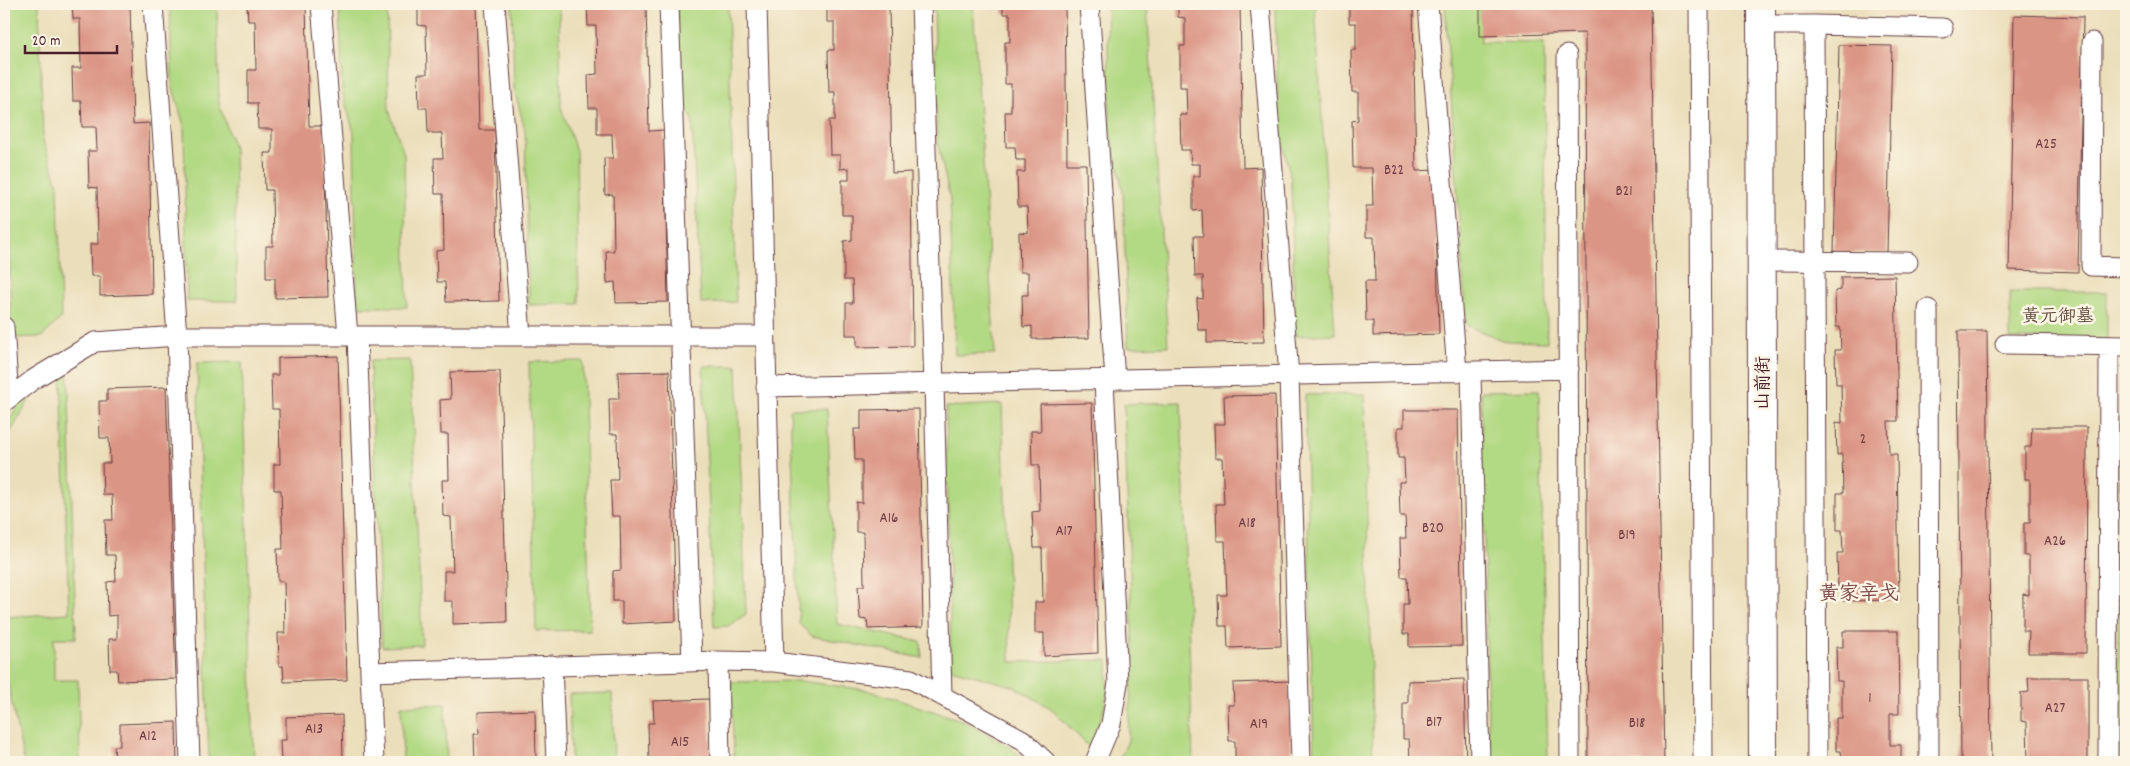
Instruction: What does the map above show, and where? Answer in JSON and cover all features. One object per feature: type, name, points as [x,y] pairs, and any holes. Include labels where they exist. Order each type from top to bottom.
[{"type":"street","name":"山前街","points":[[1761,14],[1763,762]]},
{"type":"lane","points":[[153,4],[176,336],[190,762]]},
{"type":"lane","points":[[322,4],[352,336],[374,762]]},
{"type":"lane","points":[[495,4],[521,336]]},
{"type":"lane","points":[[669,4],[692,662]]},
{"type":"lane","points":[[756,4],[774,662]]},
{"type":"lane","points":[[921,4],[942,696]]},
{"type":"lane","points":[[1089,4],[1109,380],[1118,683],[1112,724],[1095,762]]},
{"type":"lane","points":[[1260,4],[1289,376],[1301,762]]},
{"type":"lane","points":[[1428,4],[1464,372],[1480,762]]},
{"type":"lane","points":[[1699,4],[1703,762]]},
{"type":"lane","points":[[1761,14],[1814,25],[1943,28]]},
{"type":"lane","points":[[1814,25],[1817,762]]},
{"type":"lane","points":[[2092,42],[2091,266],[2126,267]]},
{"type":"lane","points":[[1567,55],[1570,762]]},
{"type":"lane","points":[[1762,261],[1908,262]]},
{"type":"lane","points":[[1928,309],[1929,762]]},
{"type":"lane","points":[[4,327],[7,400]]},
{"type":"lane","points":[[7,400],[34,378],[95,342],[176,336],[764,336]]},
{"type":"lane","points":[[2005,344],[2118,346],[2108,762]]},
{"type":"lane","points":[[766,387],[1568,370]]},
{"type":"lane","points":[[370,672],[718,661],[774,662],[911,679],[1023,740],[1046,762]]},
{"type":"lane","points":[[718,661],[720,762]]},
{"type":"lane","points":[[552,665],[556,762]]},
{"type":"green space","points":[[4,4],[39,4],[43,141],[58,184],[61,318],[42,337],[11,338],[8,163],[4,146]]},
{"type":"green space","points":[[170,4],[217,4],[219,104],[234,148],[237,301],[187,301],[184,126],[172,84]]},
{"type":"green space","points":[[340,4],[387,4],[389,110],[404,154],[407,307],[357,307],[354,133],[342,91]]},
{"type":"green space","points":[[512,4],[559,4],[561,107],[576,151],[579,304],[529,305],[525,130],[514,88]]},
{"type":"green space","points":[[677,4],[728,4],[736,302],[701,304],[692,118],[680,101]]},
{"type":"green space","points":[[934,4],[973,4],[995,354],[955,355],[950,199],[937,140]]},
{"type":"green space","points":[[1107,4],[1147,4],[1168,346],[1128,347],[1123,191],[1110,132]]},
{"type":"green space","points":[[1275,4],[1315,4],[1335,334],[1295,336],[1291,180],[1278,121]]},
{"type":"green space","points":[[1445,4],[1480,4],[1481,42],[1544,43],[1547,342],[1504,341],[1466,325]]},
{"type":"green space","name":"黄元御墓","points":[[2010,292],[2107,292],[2107,339],[2010,339]]},
{"type":"green space","points":[[410,360],[422,645],[382,647],[370,361]]},
{"type":"green space","points":[[583,361],[590,630],[536,631],[529,362]]},
{"type":"green space","points":[[242,362],[254,762],[209,762],[197,363]]},
{"type":"green space","points":[[68,363],[76,638],[54,638],[54,680],[78,680],[80,762],[24,762],[4,665],[4,617],[69,613],[61,371],[31,397],[4,443],[10,418],[18,407],[37,387]]},
{"type":"green space","points":[[703,366],[737,366],[746,614],[728,626],[714,627]]},
{"type":"green space","points":[[2121,366],[2126,366],[2126,762],[2117,762]]},
{"type":"green space","points":[[1539,390],[1548,762],[1489,762],[1481,391]]},
{"type":"green space","points":[[1364,394],[1373,762],[1314,762],[1305,395]]},
{"type":"green space","points":[[1181,402],[1193,762],[1118,762],[1128,741],[1133,656],[1124,404]]},
{"type":"green space","points":[[1002,404],[1010,662],[1108,660],[1108,692],[1101,719],[1089,747],[1052,709],[1015,687],[951,669],[946,407]]},
{"type":"green space","points":[[790,409],[827,409],[837,624],[921,642],[922,658],[812,636],[799,624]]},
{"type":"green space","points":[[800,681],[867,690],[964,721],[1014,750],[1026,762],[734,762],[731,682]]},
{"type":"green space","points":[[612,693],[614,762],[571,762],[569,694]]},
{"type":"green space","points":[[445,704],[447,762],[403,762],[401,706]]},
{"type":"building","points":[[72,4],[130,4],[133,124],[149,123],[152,294],[100,296],[100,276],[91,276],[90,244],[98,244],[97,188],[89,187],[88,151],[97,151],[96,127],[82,127],[81,101],[73,101],[72,68],[81,68],[80,19],[73,19]]},
{"type":"building","points":[[247,4],[306,4],[309,126],[324,126],[328,297],[275,298],[275,278],[266,278],[266,246],[273,246],[272,190],[265,190],[264,153],[272,153],[272,129],[258,129],[257,103],[248,103],[248,70],[256,70],[255,21],[248,21]]},
{"type":"building","points":[[418,4],[476,4],[479,130],[495,130],[499,301],[446,302],[445,282],[437,282],[436,251],[444,250],[443,194],[435,194],[434,158],[443,158],[442,133],[428,133],[427,108],[419,108],[418,74],[427,74],[426,26],[418,25]]},
{"type":"building","points":[[587,4],[646,4],[649,131],[664,130],[668,302],[616,303],[615,282],[607,283],[606,251],[614,251],[613,194],[605,195],[604,158],[613,158],[612,134],[597,134],[597,108],[589,108],[588,75],[597,74],[596,26],[588,26]]},
{"type":"building","points":[[827,4],[889,4],[892,173],[911,172],[913,346],[857,347],[857,335],[846,335],[846,303],[853,303],[852,280],[844,280],[844,241],[852,240],[852,215],[842,215],[842,180],[849,180],[849,168],[840,169],[840,155],[830,155],[829,120],[835,120],[835,92],[829,92],[828,50],[834,50],[834,22],[827,22]]},
{"type":"building","points":[[1003,4],[1065,4],[1067,164],[1086,164],[1089,338],[1032,339],[1032,326],[1023,327],[1022,295],[1028,295],[1028,272],[1020,272],[1019,232],[1028,233],[1027,207],[1018,207],[1017,172],[1025,172],[1025,160],[1016,160],[1015,147],[1006,147],[1005,112],[1011,112],[1011,84],[1005,84],[1005,42],[1010,42],[1010,14],[1003,14]]},
{"type":"building","points":[[1178,4],[1240,4],[1243,168],[1261,167],[1264,342],[1207,343],[1207,330],[1198,330],[1197,298],[1203,299],[1203,276],[1195,276],[1194,236],[1203,236],[1202,210],[1193,211],[1193,176],[1200,176],[1200,164],[1191,164],[1190,150],[1181,150],[1180,115],[1187,115],[1186,87],[1180,87],[1180,46],[1185,46],[1185,18],[1178,17]]},
{"type":"building","points":[[1349,4],[1413,4],[1416,171],[1435,170],[1439,334],[1373,336],[1373,321],[1366,321],[1365,281],[1375,281],[1374,237],[1366,237],[1366,206],[1373,206],[1372,168],[1353,168],[1352,121],[1358,120],[1358,92],[1352,92],[1351,50],[1356,50],[1356,23],[1349,23]]},
{"type":"building","points":[[1480,4],[1651,4],[1664,762],[1588,762],[1585,33],[1480,36]]},
{"type":"building","points":[[2014,15],[2083,17],[2078,272],[2009,270]]},
{"type":"building","points":[[1839,45],[1892,46],[1887,253],[1834,252]]},
{"type":"building","points":[[1895,276],[1898,421],[1888,421],[1889,454],[1897,454],[1899,600],[1843,601],[1842,588],[1838,589],[1837,553],[1843,553],[1842,530],[1837,530],[1837,493],[1843,493],[1842,454],[1837,455],[1836,422],[1842,423],[1841,384],[1836,384],[1835,350],[1841,350],[1840,327],[1836,327],[1835,291],[1841,290],[1841,277]]},
{"type":"building","points":[[1958,331],[1987,331],[1991,762],[1961,762]]},
{"type":"building","points":[[338,356],[347,680],[284,682],[283,666],[279,666],[278,633],[285,633],[284,581],[278,581],[277,549],[283,549],[281,490],[274,490],[274,464],[280,464],[279,409],[272,409],[271,375],[278,375],[278,358]]},
{"type":"building","points":[[500,371],[507,622],[453,624],[453,601],[444,601],[444,571],[453,571],[451,517],[443,516],[442,480],[449,480],[448,434],[441,434],[440,400],[451,399],[450,372]]},
{"type":"building","points":[[669,371],[676,621],[622,624],[622,601],[613,601],[613,571],[621,570],[620,516],[612,516],[610,480],[618,480],[617,434],[610,434],[609,399],[619,399],[618,372]]},
{"type":"building","points":[[166,387],[176,679],[118,681],[117,670],[110,670],[109,639],[117,639],[117,615],[108,616],[107,582],[116,581],[115,555],[106,555],[105,520],[113,520],[112,495],[103,495],[102,463],[110,463],[109,438],[100,438],[99,401],[107,401],[107,389]]},
{"type":"building","points":[[1275,395],[1281,646],[1228,648],[1227,626],[1219,626],[1218,595],[1227,595],[1225,541],[1217,541],[1216,504],[1224,504],[1222,458],[1215,458],[1214,424],[1225,424],[1224,396]]},
{"type":"building","points":[[1092,403],[1098,653],[1044,656],[1044,633],[1035,633],[1035,602],[1043,602],[1042,548],[1034,548],[1032,512],[1040,511],[1039,465],[1032,465],[1031,431],[1041,431],[1040,404]]},
{"type":"building","points":[[919,409],[923,627],[868,629],[867,620],[860,619],[858,586],[864,586],[863,532],[856,532],[856,502],[862,503],[862,460],[855,460],[854,429],[861,429],[861,410]]},
{"type":"building","points":[[1404,410],[1458,410],[1462,646],[1409,647],[1409,634],[1403,634],[1403,604],[1408,604],[1407,577],[1401,577],[1400,538],[1406,538],[1405,516],[1400,516],[1399,482],[1405,482],[1404,458],[1398,458],[1398,427],[1404,427]]},
{"type":"building","points":[[2032,427],[2087,427],[2086,653],[2028,653],[2029,631],[2023,631],[2023,594],[2029,595],[2029,556],[2024,556],[2024,523],[2030,523],[2030,479],[2025,479],[2025,447],[2031,447]]},
{"type":"building","points":[[1843,631],[1898,631],[1899,714],[1890,714],[1890,745],[1901,745],[1901,762],[1842,762],[1841,751],[1836,751],[1836,718],[1842,718],[1842,681],[1837,681],[1836,647],[1843,647]]},
{"type":"building","points":[[2028,677],[2088,677],[2088,762],[2028,762],[2027,722],[2021,721],[2021,693],[2029,692]]},
{"type":"building","points":[[1464,679],[1466,762],[1410,762],[1409,739],[1403,739],[1403,703],[1408,703],[1408,681]]},
{"type":"building","points":[[1289,681],[1292,762],[1235,762],[1235,741],[1229,741],[1228,705],[1234,705],[1233,683]]},
{"type":"building","points":[[709,699],[711,762],[655,762],[655,759],[649,759],[648,723],[654,723],[653,701]]},
{"type":"building","points":[[535,710],[536,762],[475,762],[474,734],[479,734],[478,712]]},
{"type":"building","points":[[342,715],[343,762],[281,762],[280,740],[286,740],[286,717]]},
{"type":"building","points":[[176,722],[177,762],[115,762],[114,746],[120,746],[120,724]]},
{"type":"district","name":"黄家辛戈","points":[[1859,592]]}]
